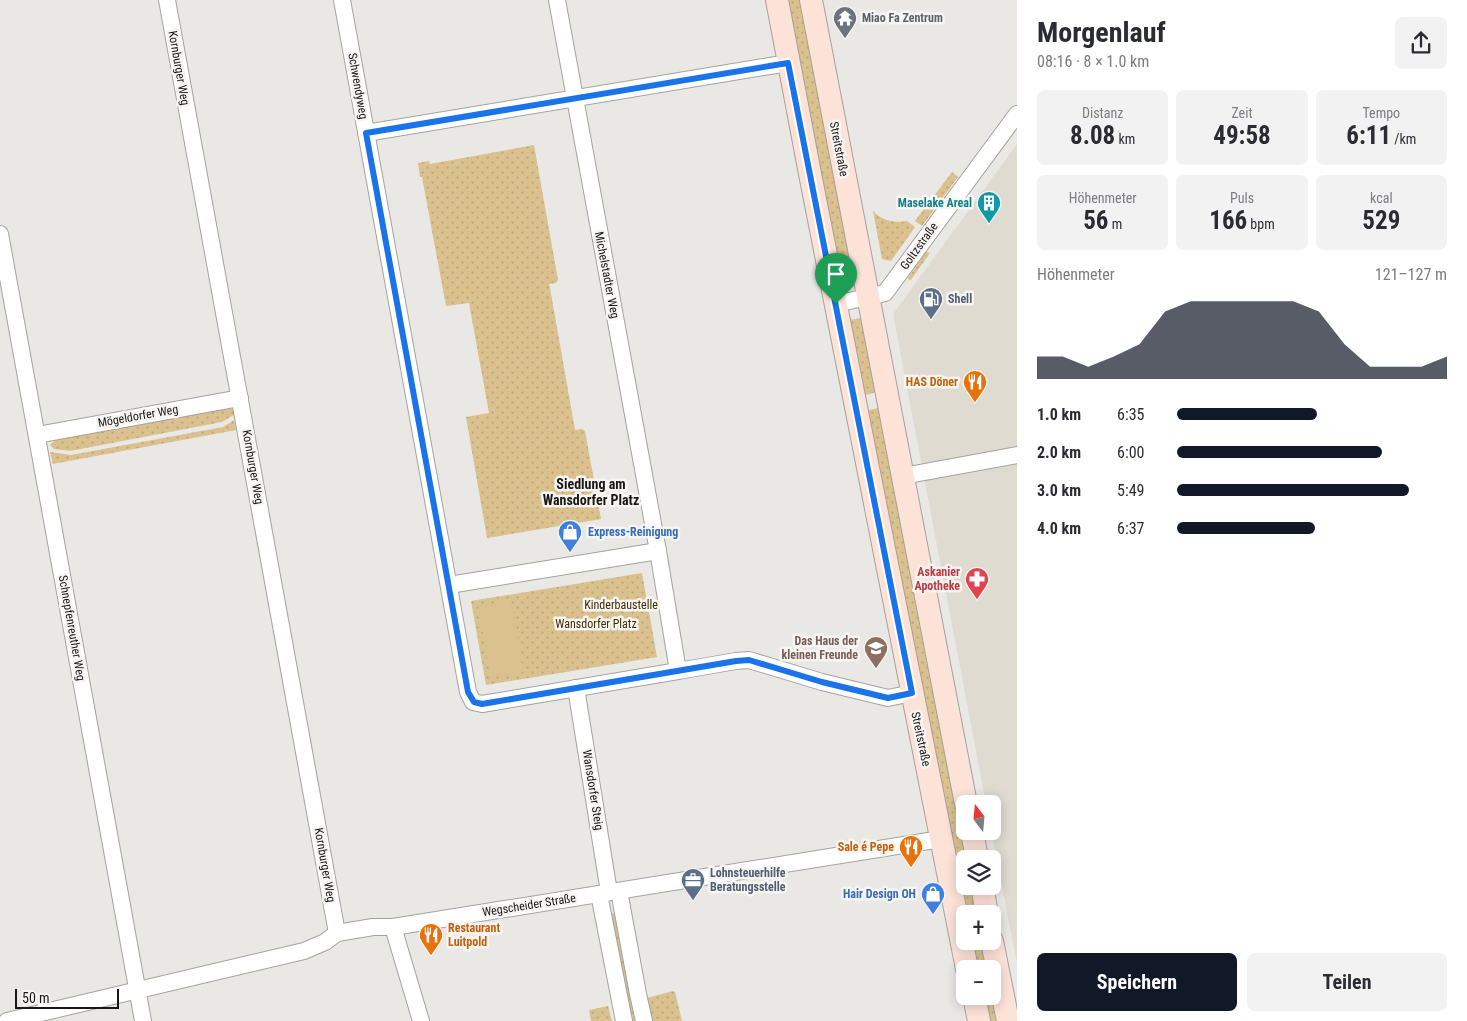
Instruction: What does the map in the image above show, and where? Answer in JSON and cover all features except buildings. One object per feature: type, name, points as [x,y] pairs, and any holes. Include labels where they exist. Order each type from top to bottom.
[{"type":"main road","name":"Streitstraße","points":[[777,0],[965,960]]},
{"type":"main road","name":"Streitstraße","points":[[811,0],[964,795]]},
{"type":"main road","points":[[994,950],[1008,1021]]},
{"type":"main road","points":[[976,1005],[979,1021]]},
{"type":"street","name":"Kornburger Weg","points":[[167,0],[337,934]]},
{"type":"street","name":"Schwendyweg","points":[[342,0],[448,585]]},
{"type":"street","name":"Michelstadter Weg","points":[[557,0],[658,551]]},
{"type":"street","points":[[366,133],[788,63]]},
{"type":"street","name":"Goltzstraße","points":[[868,297],[885,293],[1017,114]]},
{"type":"street","name":"Schnepfenreuther Weg","points":[[0,234],[143,1021]]},
{"type":"street","points":[[836,304],[868,297]]},
{"type":"street","name":"Mögeldorfer Weg","points":[[37,435],[240,398]]},
{"type":"street","points":[[904,476],[1017,455]]},
{"type":"street","points":[[678,672],[658,551],[448,585],[468,692],[474,702],[482,704],[678,672],[736,661],[749,660],[822,682],[888,698],[912,693]]},
{"type":"street","name":"Wansdorfer Steig","points":[[576,688],[609,892],[624,1021]]},
{"type":"street","name":"Wegscheider Straße","points":[[7,1021],[304,951],[337,934],[940,839]]},
{"type":"street","name":"Wansdorfer Steig","points":[[609,892],[644,1021]]},
{"type":"street","points":[[392,926],[421,1021]]},
{"type":"shaded area","points":[[1017,144],[1017,963],[1001,882],[1001,850],[995,850],[993,840],[1001,840],[1001,795],[984,795],[893,314]]},
{"type":"green space","points":[[786,0],[801,0],[853,264],[837,267]]},
{"type":"green space","points":[[534,145],[558,280],[556,283],[549,284],[575,430],[582,429],[585,431],[601,519],[487,538],[466,417],[489,413],[469,303],[446,306],[418,163],[429,161],[430,164]]},
{"type":"green space","points":[[952,172],[958,177],[922,226],[915,221]]},
{"type":"green space","points":[[873,211],[884,219],[897,222],[907,221],[915,227],[891,261],[882,259]]},
{"type":"green space","points":[[926,252],[930,253],[910,281],[908,278]]},
{"type":"green space","points":[[861,318],[876,392],[866,395],[864,395],[849,320]]},
{"type":"green space","points":[[226,405],[237,413],[222,422],[70,451],[54,449],[50,445],[57,439]]},
{"type":"green space","points":[[878,408],[956,797],[956,840],[964,840],[966,850],[956,850],[956,868],[866,413],[869,410]]},
{"type":"green space","points":[[234,420],[236,430],[53,464],[50,452],[71,455],[223,427]]},
{"type":"green space","name":"Wansdorfer Platz","points":[[642,573],[657,657],[486,685],[471,601]]},
{"type":"green space","points":[[511,600],[524,672],[491,678],[478,606]]},
{"type":"green space","points":[[961,895],[976,895],[977,905],[963,905]]},
{"type":"green space","points":[[618,913],[639,1021],[628,1021],[610,914]]},
{"type":"green space","points":[[969,950],[986,950],[988,960],[972,960]]},
{"type":"green space","points":[[675,992],[682,1021],[652,1021],[647,998]]},
{"type":"green space","points":[[986,1005],[995,1005],[1000,1021],[989,1021]]},
{"type":"green space","points":[[608,1006],[612,1021],[591,1021],[589,1010]]},
{"type":"place","name":"Miao Fa Zentrum","points":[[845,39]]},
{"type":"place","name":"Maselake Areal","points":[[989,224]]},
{"type":"place","name":"Shell","points":[[931,320]]},
{"type":"place","name":"HAS Döner","points":[[975,403]]},
{"type":"place","name":"Express-Reinigung","points":[[570,553]]},
{"type":"place","name":"Askanier Apotheke","points":[[977,600]]},
{"type":"place","name":"Das Haus der kleinen Freunde","points":[[876,669]]},
{"type":"place","name":"Sale é Pepe","points":[[911,868]]},
{"type":"place","name":"Lohnsteuerhilfe Beratungsstelle","points":[[693,901]]},
{"type":"place","name":"Hair Design OH","points":[[933,915]]},
{"type":"place","name":"Restaurant Luitpold","points":[[431,956]]},
{"type":"district","name":"Siedlung am Wansdorfer Platz","points":[[591,492]]},
{"type":"route","points":[[788,63],[836,304],[912,693],[888,698],[822,682],[749,660],[482,704],[474,702],[468,692],[366,133],[788,63]]},
{"type":"park label","name":"Kinderbaustelle","points":[[621,605]]}]
